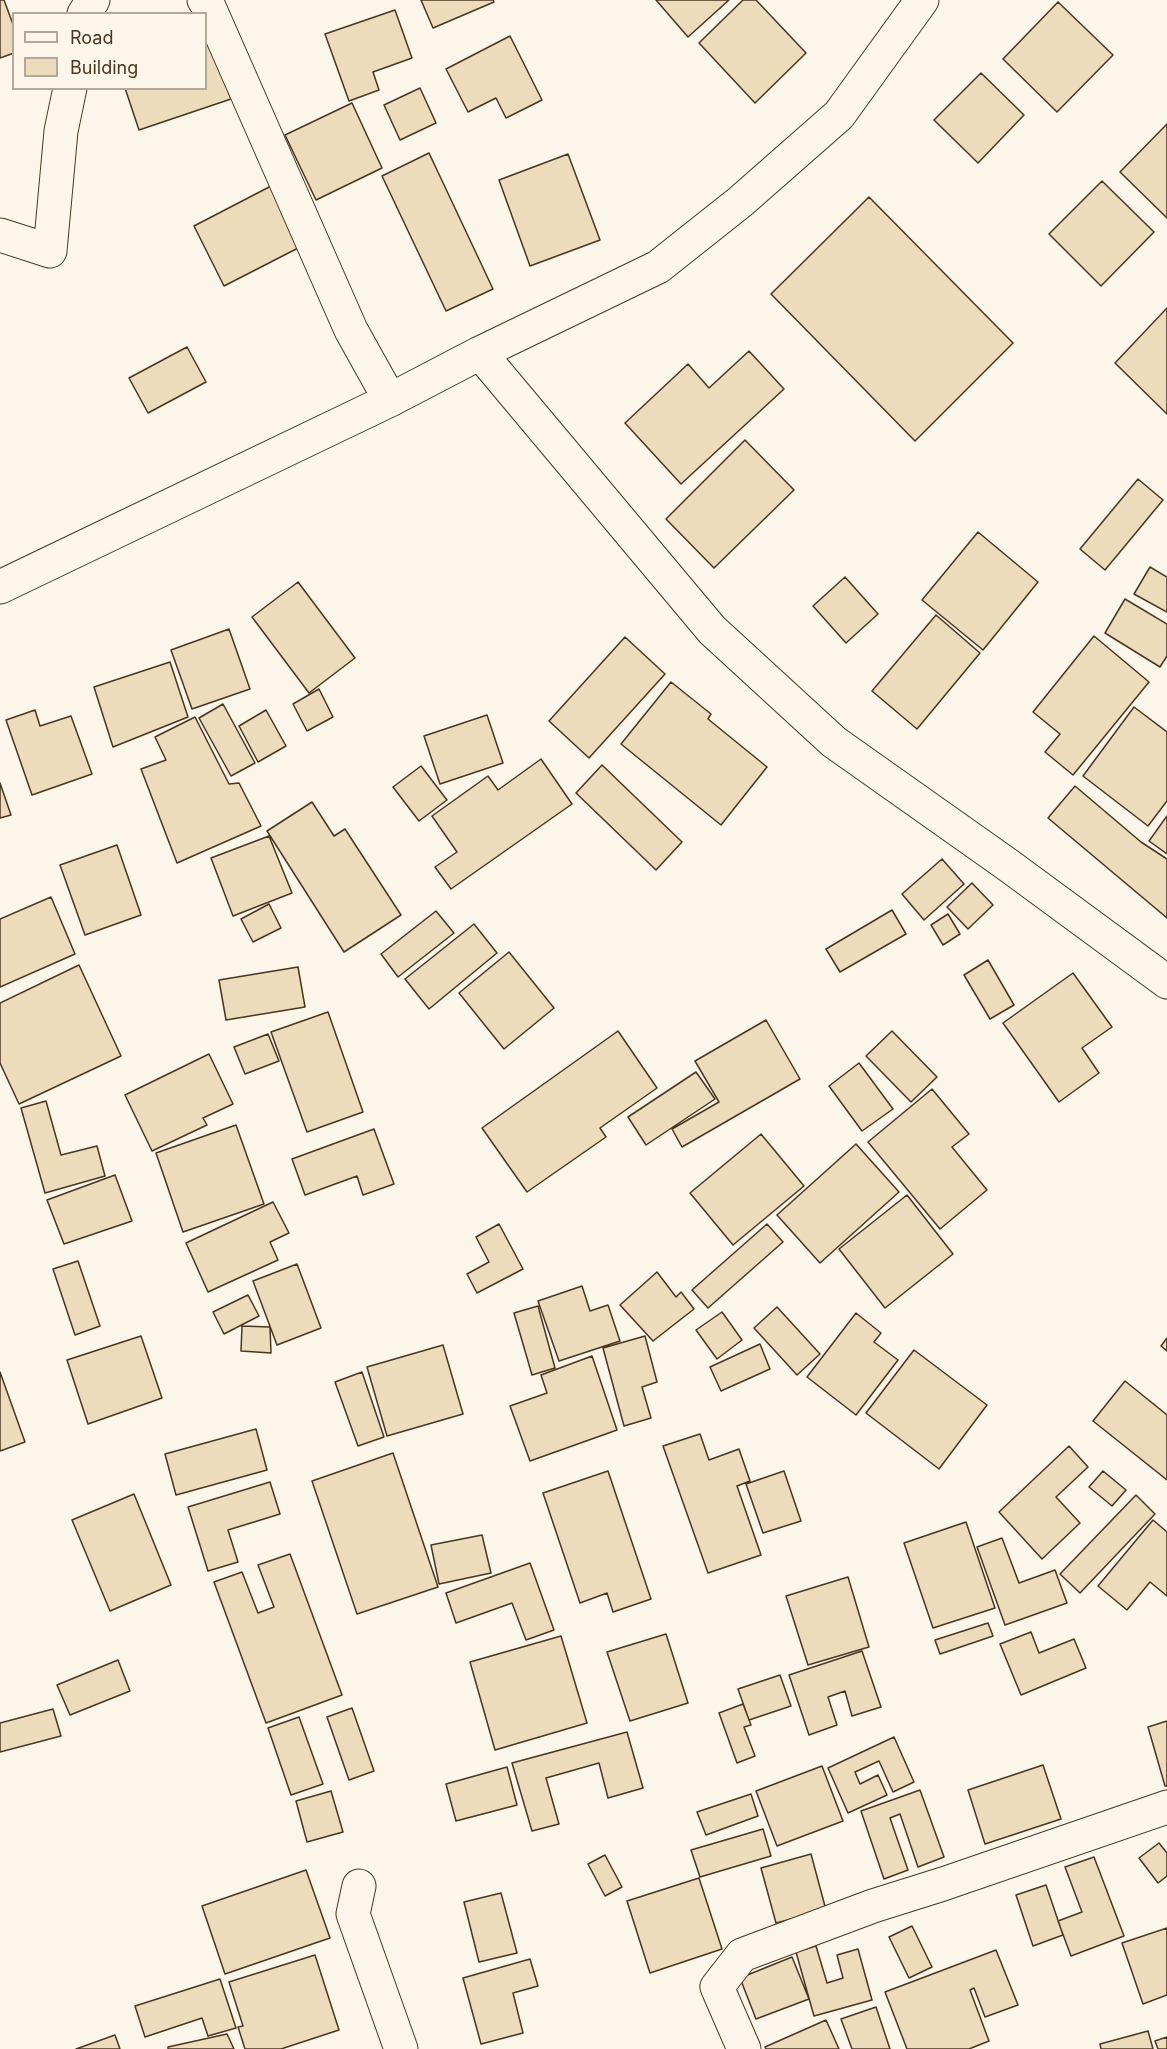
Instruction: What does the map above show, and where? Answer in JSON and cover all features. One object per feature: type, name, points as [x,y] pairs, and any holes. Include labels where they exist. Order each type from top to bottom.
[{"type":"street","points":[[204,0],[351,330],[390,400]]},
{"type":"street","points":[[0,587],[390,400],[480,353],[658,267],[740,202],[839,116],[922,0]]},
{"type":"street","points":[[0,235],[50,251],[61,131],[70,90]]},
{"type":"street","points":[[480,353],[712,630],[834,742],[1008,865],[1167,982]]},
{"type":"street","points":[[744,2049],[717,1987],[742,1955],[863,1910],[1167,1807]]},
{"type":"street","points":[[359,1886],[353,1914],[401,2049]]},
{"type":"building","points":[[0,0],[4,0],[12,22],[12,54],[0,58]]},
{"type":"building","points":[[421,0],[493,0],[494,2],[433,28]]},
{"type":"building","points":[[656,0],[729,0],[688,37]]},
{"type":"building","points":[[743,0],[756,0],[806,53],[755,103],[699,43]]},
{"type":"building","points":[[1058,2],[1113,55],[1057,112],[1003,59]]},
{"type":"building","points":[[395,10],[412,58],[373,72],[379,90],[349,101],[325,34]]},
{"type":"building","points":[[207,29],[231,99],[139,130],[126,90],[207,90]]},
{"type":"building","points":[[510,36],[542,100],[506,118],[496,98],[468,112],[446,69]]},
{"type":"building","points":[[981,73],[1024,115],[978,163],[934,120]]},
{"type":"building","points":[[420,88],[436,123],[400,140],[384,105]]},
{"type":"building","points":[[352,103],[382,168],[316,200],[285,135]]},
{"type":"building","points":[[1167,124],[1167,218],[1120,172]]},
{"type":"building","points":[[429,153],[493,289],[446,311],[382,176]]},
{"type":"building","points":[[568,154],[600,240],[530,266],[499,180]]},
{"type":"building","points":[[1102,181],[1154,232],[1101,286],[1049,234]]},
{"type":"building","points":[[273,185],[304,245],[224,286],[194,226]]},
{"type":"building","points":[[869,197],[1013,343],[915,441],[771,294]]},
{"type":"building","points":[[1167,308],[1167,414],[1115,363]]},
{"type":"building","points":[[187,347],[206,382],[148,413],[129,378]]},
{"type":"building","points":[[749,351],[784,389],[681,484],[625,423],[688,364],[709,388]]},
{"type":"building","points":[[745,440],[794,490],[714,568],[666,519]]},
{"type":"building","points":[[1138,479],[1163,500],[1105,570],[1080,549]]},
{"type":"building","points":[[978,532],[1038,582],[983,650],[922,600]]},
{"type":"building","points":[[1150,567],[1167,577],[1167,612],[1134,594]]},
{"type":"building","points":[[845,577],[878,614],[846,643],[813,606]]},
{"type":"building","points":[[298,582],[355,658],[309,693],[252,617]]},
{"type":"building","points":[[1125,599],[1167,624],[1167,656],[1160,667],[1105,633]]},
{"type":"building","points":[[936,615],[980,653],[917,729],[872,691]]},
{"type":"building","points":[[229,629],[250,689],[192,709],[171,650]]},
{"type":"building","points":[[1094,636],[1149,682],[1073,775],[1045,752],[1060,734],[1033,712]]},
{"type":"building","points":[[625,637],[665,674],[589,758],[549,721]]},
{"type":"building","points":[[170,662],[188,717],[113,747],[94,687]]},
{"type":"building","points":[[671,682],[711,714],[708,719],[767,767],[721,825],[621,744]]},
{"type":"building","points":[[319,689],[333,717],[307,731],[293,704]]},
{"type":"building","points":[[223,704],[255,763],[231,776],[199,718]]},
{"type":"building","points":[[1134,707],[1167,732],[1167,801],[1148,826],[1083,776]]},
{"type":"building","points":[[35,710],[40,726],[71,716],[92,774],[32,795],[6,720]]},
{"type":"building","points":[[266,710],[286,746],[258,762],[239,726]]},
{"type":"building","points":[[487,715],[503,763],[440,784],[424,736]]},
{"type":"building","points":[[195,717],[229,784],[239,783],[261,826],[177,863],[141,769],[166,760],[155,737]]},
{"type":"building","points":[[541,759],[572,804],[451,889],[435,867],[457,852],[432,816],[488,776],[498,790]]},
{"type":"building","points":[[602,765],[682,842],[656,870],[576,793]]},
{"type":"building","points":[[421,766],[447,800],[419,821],[393,787]]},
{"type":"building","points":[[0,783],[11,815],[0,818]]},
{"type":"building","points":[[1075,786],[1141,842],[1167,859],[1167,918],[1048,818]]},
{"type":"building","points":[[312,802],[334,836],[345,829],[401,915],[344,952],[267,831]]},
{"type":"building","points":[[1167,816],[1167,854],[1149,841]]},
{"type":"building","points":[[269,836],[292,893],[233,916],[211,858]]},
{"type":"building","points":[[117,845],[141,915],[85,935],[60,865]]},
{"type":"building","points":[[942,859],[964,884],[924,920],[902,894]]},
{"type":"building","points":[[972,883],[993,905],[968,929],[947,907]]},
{"type":"building","points":[[51,897],[75,954],[0,987],[0,919]]},
{"type":"building","points":[[269,904],[281,928],[253,942],[241,919]]},
{"type":"building","points":[[892,910],[906,934],[840,972],[826,949]]},
{"type":"building","points":[[436,911],[454,933],[398,977],[381,954]]},
{"type":"building","points":[[948,914],[960,934],[943,945],[931,925]]},
{"type":"building","points":[[474,924],[497,953],[429,1009],[405,979]]},
{"type":"building","points":[[509,952],[554,1008],[504,1049],[459,993]]},
{"type":"building","points":[[988,960],[1014,1005],[990,1019],[964,975]]},
{"type":"building","points":[[79,965],[121,1056],[19,1104],[0,1063],[0,1003]]},
{"type":"building","points":[[298,967],[305,1007],[226,1020],[219,980]]},
{"type":"building","points":[[1073,973],[1112,1027],[1082,1048],[1099,1073],[1059,1102],[1003,1023]]},
{"type":"building","points":[[328,1012],[363,1112],[307,1132],[271,1032]]},
{"type":"building","points":[[766,1020],[800,1079],[682,1147],[672,1129],[719,1102],[695,1061]]},
{"type":"building","points":[[618,1031],[657,1088],[600,1128],[606,1137],[527,1192],[482,1128]]},
{"type":"building","points":[[892,1031],[937,1077],[911,1102],[866,1056]]},
{"type":"building","points":[[268,1034],[279,1061],[245,1074],[234,1047]]},
{"type":"building","points":[[209,1054],[233,1104],[203,1118],[207,1125],[152,1151],[125,1095]]},
{"type":"building","points":[[859,1063],[893,1109],[862,1131],[829,1086]]},
{"type":"building","points":[[696,1072],[715,1099],[646,1145],[628,1117]]},
{"type":"building","points":[[932,1089],[969,1134],[952,1147],[987,1190],[940,1229],[868,1142]]},
{"type":"building","points":[[46,1101],[61,1155],[97,1146],[105,1176],[45,1193],[21,1108]]},
{"type":"building","points":[[236,1125],[264,1204],[183,1232],[156,1153]]},
{"type":"building","points":[[374,1129],[394,1184],[363,1195],[357,1176],[305,1195],[292,1159]]},
{"type":"building","points":[[761,1134],[804,1186],[733,1245],[690,1193]]},
{"type":"building","points":[[856,1144],[899,1192],[820,1263],[777,1215]]},
{"type":"building","points":[[115,1175],[132,1221],[64,1244],[47,1200]]},
{"type":"building","points":[[907,1195],[953,1254],[885,1308],[839,1249]]},
{"type":"building","points":[[273,1202],[289,1233],[270,1242],[278,1260],[208,1292],[186,1243]]},
{"type":"building","points":[[499,1224],[523,1269],[477,1293],[467,1274],[489,1262],[476,1237]]},
{"type":"building","points":[[767,1224],[783,1242],[708,1308],[692,1290]]},
{"type":"building","points":[[78,1261],[100,1326],[75,1335],[53,1269]]},
{"type":"building","points":[[297,1264],[321,1328],[277,1345],[253,1281]]},
{"type":"building","points":[[657,1272],[676,1297],[681,1292],[694,1309],[653,1341],[620,1305]]},
{"type":"building","points":[[582,1286],[590,1311],[608,1305],[620,1341],[559,1361],[538,1301]]},
{"type":"building","points":[[248,1295],[259,1316],[224,1334],[213,1312]]},
{"type":"building","points":[[538,1306],[555,1368],[532,1375],[514,1313]]},
{"type":"building","points":[[777,1307],[820,1354],[797,1375],[754,1328]]},
{"type":"building","points":[[722,1312],[742,1340],[717,1359],[696,1330]]},
{"type":"building","points":[[856,1313],[881,1333],[874,1342],[898,1360],[856,1415],[807,1377]]},
{"type":"building","points":[[242,1326],[270,1327],[271,1353],[241,1351]]},
{"type":"building","points":[[141,1336],[162,1398],[88,1424],[67,1360]]},
{"type":"building","points":[[645,1336],[657,1382],[642,1387],[651,1418],[624,1426],[603,1348]]},
{"type":"building","points":[[1167,1338],[1167,1351],[1161,1346]]},
{"type":"building","points":[[760,1344],[770,1369],[721,1391],[710,1367]]},
{"type":"building","points":[[443,1345],[463,1414],[387,1436],[367,1367]]},
{"type":"building","points":[[914,1350],[987,1405],[939,1469],[866,1413]]},
{"type":"building","points":[[592,1356],[617,1430],[530,1461],[510,1406],[547,1393],[541,1375]]},
{"type":"building","points":[[0,1372],[25,1442],[0,1451]]},
{"type":"building","points":[[362,1372],[384,1437],[358,1446],[335,1382]]},
{"type":"building","points":[[1125,1381],[1167,1415],[1167,1480],[1093,1421]]},
{"type":"building","points":[[256,1429],[267,1470],[176,1495],[165,1454]]},
{"type":"building","points":[[700,1434],[709,1460],[739,1449],[750,1481],[737,1486],[761,1555],[708,1573],[663,1446]]},
{"type":"building","points":[[1069,1446],[1088,1467],[1056,1497],[1080,1523],[1042,1559],[999,1512]]},
{"type":"building","points":[[393,1453],[438,1587],[357,1614],[312,1481]]},
{"type":"building","points":[[608,1471],[651,1599],[613,1612],[607,1593],[580,1603],[543,1493]]},
{"type":"building","points":[[784,1471],[801,1521],[763,1533],[746,1484]]},
{"type":"building","points":[[1103,1471],[1126,1490],[1112,1506],[1089,1487]]},
{"type":"building","points":[[270,1482],[280,1514],[228,1530],[238,1562],[208,1571],[188,1507]]},
{"type":"building","points":[[134,1494],[171,1585],[110,1611],[72,1520]]},
{"type":"building","points":[[1136,1495],[1155,1514],[1080,1593],[1060,1574]]},
{"type":"building","points":[[1153,1520],[1167,1532],[1167,1596],[1150,1582],[1127,1610],[1098,1586]]},
{"type":"building","points":[[966,1522],[995,1608],[933,1628],[904,1543]]},
{"type":"building","points":[[482,1535],[491,1573],[439,1584],[431,1545]]},
{"type":"building","points":[[1002,1538],[1019,1583],[1055,1570],[1067,1603],[1005,1625],[977,1547]]},
{"type":"building","points":[[290,1554],[342,1695],[266,1723],[214,1582],[242,1572],[258,1613],[274,1607],[258,1565]]},
{"type":"building","points":[[530,1563],[554,1630],[526,1640],[512,1603],[456,1623],[446,1593]]},
{"type":"building","points":[[848,1577],[869,1647],[808,1665],[786,1596]]},
{"type":"building","points":[[988,1623],[993,1636],[940,1654],[935,1640]]},
{"type":"building","points":[[1031,1632],[1039,1653],[1074,1639],[1086,1668],[1021,1695],[1000,1644]]},
{"type":"building","points":[[666,1634],[688,1703],[630,1721],[607,1652]]},
{"type":"building","points":[[561,1636],[587,1723],[495,1750],[470,1662]]},
{"type":"building","points":[[862,1651],[881,1707],[852,1716],[845,1691],[828,1697],[837,1725],[809,1735],[789,1675]]},
{"type":"building","points":[[118,1660],[130,1691],[70,1715],[57,1685]]},
{"type":"building","points":[[780,1675],[791,1706],[749,1720],[738,1689]]},
{"type":"building","points":[[743,1704],[751,1725],[744,1727],[755,1756],[737,1763],[719,1713]]},
{"type":"building","points":[[352,1708],[374,1771],[349,1780],[327,1717]]},
{"type":"building","points":[[53,1709],[61,1736],[0,1752],[0,1723]]},
{"type":"building","points":[[299,1717],[323,1784],[291,1795],[268,1728]]},
{"type":"building","points":[[1167,1721],[1167,1786],[1165,1786],[1148,1727]]},
{"type":"building","points":[[627,1732],[643,1788],[608,1798],[599,1763],[546,1778],[559,1824],[532,1831],[512,1763]]},
{"type":"building","points":[[894,1737],[914,1782],[893,1792],[879,1761],[855,1772],[860,1784],[878,1775],[887,1795],[848,1813],[828,1768]]},
{"type":"building","points":[[1043,1765],[1061,1819],[985,1844],[968,1790]]},
{"type":"building","points":[[822,1766],[843,1821],[777,1846],[756,1791]]},
{"type":"building","points":[[507,1767],[517,1805],[456,1821],[446,1784]]},
{"type":"building","points":[[920,1790],[944,1857],[918,1867],[900,1814],[890,1818],[908,1870],[884,1879],[861,1811]]},
{"type":"building","points":[[331,1791],[343,1832],[307,1842],[296,1801]]},
{"type":"building","points":[[751,1794],[758,1816],[706,1835],[697,1812]]},
{"type":"building","points":[[763,1829],[771,1856],[700,1877],[691,1850]]},
{"type":"building","points":[[1159,1843],[1167,1853],[1167,1876],[1158,1883],[1139,1858]]},
{"type":"building","points":[[811,1854],[826,1910],[776,1923],[761,1868]]},
{"type":"building","points":[[605,1855],[622,1887],[605,1896],[588,1864]]},
{"type":"building","points":[[1094,1857],[1124,1936],[1071,1956],[1058,1921],[1082,1912],[1065,1867]]},
{"type":"building","points":[[306,1870],[330,1938],[225,1974],[202,1906]]},
{"type":"building","points":[[699,1878],[722,1949],[650,1973],[627,1901]]},
{"type":"building","points":[[1046,1885],[1063,1935],[1033,1946],[1016,1895]]},
{"type":"building","points":[[501,1893],[517,1953],[479,1962],[464,1902]]},
{"type":"building","points":[[912,1926],[932,1967],[909,1978],[889,1937]]},
{"type":"building","points":[[1167,1928],[1167,1995],[1143,2004],[1122,1943]]},
{"type":"building","points":[[816,1946],[827,1983],[843,1978],[837,1955],[858,1949],[872,2000],[814,2016],[796,1952]]},
{"type":"building","points":[[996,1950],[1018,2005],[985,2017],[974,1988],[970,1990],[989,2041],[969,2049],[907,2049],[885,1992]]},
{"type":"building","points":[[315,1955],[339,2030],[281,2049],[245,2049],[238,2027],[243,2026],[229,1982]]},
{"type":"building","points":[[792,1957],[809,1999],[756,2019],[740,1978]]},
{"type":"building","points":[[530,1959],[538,1986],[513,1993],[523,2033],[481,2044],[463,1978]]},
{"type":"building","points":[[220,1979],[236,2028],[208,2036],[202,2018],[145,2037],[135,2006]]},
{"type":"building","points":[[876,2007],[890,2049],[852,2049],[841,2019]]},
{"type":"building","points":[[826,2020],[839,2049],[766,2049],[765,2047]]},
{"type":"building","points":[[1148,2031],[1153,2049],[1101,2049],[1100,2044]]},
{"type":"building","points":[[227,2034],[234,2049],[168,2049],[168,2047]]},
{"type":"building","points":[[115,2035],[120,2049],[76,2049]]},
{"type":"building","points":[[1167,2037],[1167,2049],[1158,2049],[1155,2041]]}]
